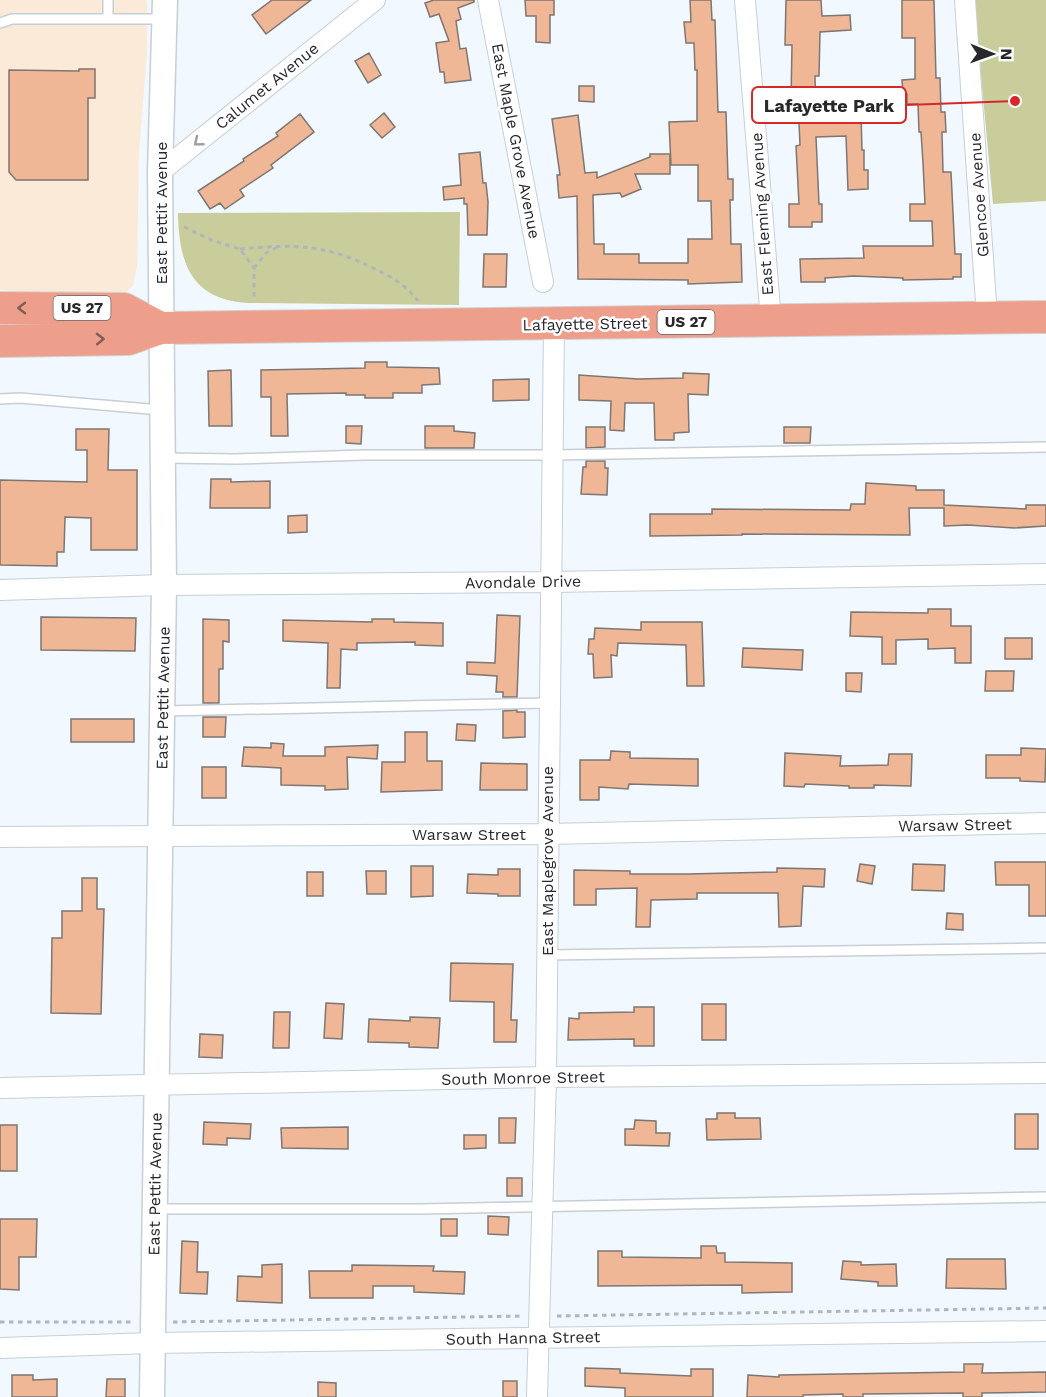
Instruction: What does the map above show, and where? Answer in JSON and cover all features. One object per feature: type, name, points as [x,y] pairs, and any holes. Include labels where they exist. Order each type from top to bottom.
[{"type":"highway","name":"Lafayette Street","points":[[0,308],[124,309],[160,328]]},
{"type":"highway","name":"Lafayette Street","points":[[0,341],[128,339],[160,328],[1046,317]]},
{"type":"street","name":"Calumet Avenue","points":[[160,172],[375,0]]},
{"type":"street","name":"East Maple Grove Avenue","points":[[488,0],[543,282]]},
{"type":"street","name":"East Fleming Avenue","points":[[746,0],[771,321]]},
{"type":"street","name":"Glencoe Avenue","points":[[965,0],[987,317]]},
{"type":"street","name":"East Pettit Avenue","points":[[152,1397],[164,585],[160,172],[165,9]]},
{"type":"street","name":"East Maplegrove Avenue","points":[[537,1397],[546,1077],[554,324]]},
{"type":"street","name":"Avondale Drive","points":[[0,590],[164,585],[550,582],[1046,574]]},
{"type":"street","name":"Warsaw Street","points":[[0,837],[547,834],[1046,823]]},
{"type":"street","name":"South Monroe Street","points":[[0,1088],[546,1077],[1046,1073]]},
{"type":"street","name":"South Hanna Street","points":[[0,1347],[1046,1331]]},
{"type":"lane","points":[[108,0],[108,18]]},
{"type":"lane","points":[[0,23],[12,19],[108,18],[165,9]]},
{"type":"lane","points":[[0,399],[20,398],[161,410]]},
{"type":"lane","points":[[162,458],[236,459],[1046,447]]},
{"type":"lane","points":[[162,711],[549,703]]},
{"type":"lane","points":[[546,956],[1046,948]]},
{"type":"lane","points":[[155,1209],[329,1210],[1046,1197]]},
{"type":"path","points":[[184,227],[211,240],[240,249],[281,245],[329,250],[353,257],[388,275],[413,294],[418,301]]},
{"type":"path","points":[[254,268],[266,253],[281,245]]},
{"type":"path","points":[[240,249],[254,268],[254,301]]},
{"type":"shaded area","points":[[0,0],[147,0],[147,53],[139,152],[137,266],[133,285],[123,295],[101,300],[0,290]]},
{"type":"green space","points":[[974,0],[1046,0],[1046,201],[993,204]]},
{"type":"green space","points":[[460,212],[459,305],[249,303],[214,295],[192,276],[186,264],[179,232],[178,213]]},
{"type":"building","points":[[272,0],[311,0],[266,34],[252,15]]},
{"type":"building","points":[[434,0],[474,0],[458,8],[461,19],[456,21],[460,49],[466,48],[471,80],[445,83],[444,72],[440,72],[436,43],[449,41],[439,14],[430,17],[425,3]]},
{"type":"building","points":[[525,0],[554,0],[554,15],[550,15],[550,43],[536,42],[536,16],[526,16]]},
{"type":"building","points":[[690,0],[711,0],[712,20],[715,20],[718,112],[726,112],[728,179],[733,179],[733,200],[730,200],[731,244],[741,244],[742,282],[688,284],[688,280],[578,279],[577,196],[559,198],[557,175],[560,175],[552,119],[578,115],[585,173],[597,172],[597,178],[650,157],[650,154],[670,154],[670,174],[635,174],[641,189],[622,197],[620,193],[593,195],[594,244],[604,244],[604,254],[639,254],[639,263],[688,263],[688,239],[712,239],[711,201],[698,201],[698,165],[671,165],[669,122],[697,121],[697,70],[695,70],[694,43],[686,43],[684,22],[691,22]]},
{"type":"building","points":[[786,0],[821,0],[822,16],[850,15],[851,30],[820,32],[819,76],[815,76],[816,116],[861,114],[864,170],[868,170],[868,189],[848,190],[846,136],[816,137],[822,222],[812,222],[812,227],[789,227],[789,204],[799,204],[796,146],[800,145],[798,100],[791,100],[792,45],[785,45]]},
{"type":"building","points":[[902,0],[934,0],[936,78],[940,78],[941,112],[945,112],[946,132],[942,132],[943,172],[951,172],[955,254],[961,254],[961,277],[903,280],[903,278],[854,276],[825,278],[825,282],[801,282],[800,259],[864,258],[863,246],[933,246],[932,221],[910,221],[910,204],[925,204],[918,104],[907,104],[907,94],[903,94],[902,80],[915,79],[915,38],[902,38]]},
{"type":"building","points":[[369,53],[381,75],[368,83],[355,61]]},
{"type":"building","points":[[79,69],[95,69],[95,98],[88,98],[88,180],[16,180],[9,172],[9,70],[79,71]]},
{"type":"building","points":[[579,86],[594,86],[594,102],[579,101]]},
{"type":"building","points":[[384,113],[395,127],[382,138],[370,125]]},
{"type":"building","points":[[300,114],[314,132],[271,165],[273,168],[240,190],[244,196],[225,209],[220,203],[210,209],[198,191],[278,136],[276,133]]},
{"type":"building","points":[[480,152],[483,183],[486,183],[488,202],[487,235],[468,235],[467,204],[464,204],[464,198],[444,200],[443,187],[461,185],[459,154]]},
{"type":"building","points":[[484,254],[507,254],[506,287],[483,287]]},
{"type":"building","points":[[365,362],[387,362],[387,367],[439,368],[440,384],[422,385],[422,393],[393,393],[393,398],[365,398],[365,395],[346,395],[346,393],[287,394],[288,436],[271,436],[271,397],[261,397],[261,370],[365,368]]},
{"type":"building","points":[[231,370],[232,426],[209,426],[208,371]]},
{"type":"building","points":[[683,373],[709,374],[708,395],[688,394],[689,432],[674,433],[674,440],[655,440],[654,403],[625,403],[624,431],[610,430],[611,401],[579,400],[579,375],[638,379],[683,378]]},
{"type":"building","points":[[529,379],[529,400],[493,401],[493,380]]},
{"type":"building","points":[[346,426],[362,426],[361,444],[346,443]]},
{"type":"building","points":[[425,426],[454,426],[454,431],[475,433],[474,448],[425,448]]},
{"type":"building","points":[[586,427],[605,427],[605,447],[586,448]]},
{"type":"building","points":[[784,427],[811,427],[810,443],[784,443]]},
{"type":"building","points":[[76,429],[109,429],[108,470],[137,470],[137,550],[91,550],[91,518],[65,517],[64,552],[57,552],[57,566],[0,565],[0,480],[87,482],[87,450],[76,450]]},
{"type":"building","points":[[586,461],[605,461],[605,468],[608,468],[607,495],[581,494],[583,467],[586,467]]},
{"type":"building","points":[[211,479],[231,479],[231,482],[270,481],[270,508],[210,508]]},
{"type":"building","points":[[866,483],[916,486],[916,490],[944,490],[944,505],[1026,509],[1026,505],[1046,505],[1046,526],[1014,528],[944,526],[944,508],[909,508],[910,535],[650,536],[650,514],[712,514],[712,509],[850,510],[851,504],[865,504]]},
{"type":"building","points":[[307,515],[307,532],[288,533],[288,516]]},
{"type":"building","points":[[928,609],[951,609],[951,626],[971,626],[971,663],[955,663],[955,648],[928,649],[928,639],[896,640],[896,664],[882,664],[882,637],[850,636],[851,612],[928,613]]},
{"type":"building","points":[[497,615],[520,616],[517,697],[503,697],[503,692],[496,692],[497,676],[467,674],[467,662],[495,663]]},
{"type":"building","points":[[41,617],[136,618],[135,651],[41,650]]},
{"type":"building","points":[[203,619],[229,620],[229,642],[223,641],[223,669],[219,669],[219,703],[203,703]]},
{"type":"building","points":[[372,619],[443,623],[443,646],[415,645],[415,642],[357,643],[357,650],[341,649],[340,688],[327,688],[328,643],[283,641],[283,620],[372,622]]},
{"type":"building","points":[[641,622],[702,622],[704,686],[687,686],[686,645],[618,643],[617,656],[611,655],[612,677],[594,678],[593,654],[588,654],[589,639],[594,639],[595,628],[641,630]]},
{"type":"building","points":[[1005,638],[1032,638],[1032,659],[1005,659]]},
{"type":"building","points":[[743,648],[803,650],[802,670],[742,667]]},
{"type":"building","points":[[986,671],[1014,671],[1013,691],[985,691]]},
{"type":"building","points":[[846,673],[862,673],[861,692],[846,691]]},
{"type":"building","points":[[517,710],[517,712],[525,712],[525,737],[503,738],[503,711]]},
{"type":"building","points":[[203,717],[226,717],[225,737],[203,737]]},
{"type":"building","points":[[71,719],[134,719],[134,742],[71,742]]},
{"type":"building","points":[[457,724],[476,725],[475,741],[456,740]]},
{"type":"building","points":[[405,732],[427,732],[427,761],[442,761],[442,790],[381,792],[382,762],[405,762]]},
{"type":"building","points":[[271,743],[284,744],[283,756],[325,756],[325,747],[378,745],[377,759],[347,757],[348,789],[325,790],[325,786],[281,785],[281,768],[242,766],[244,747],[271,748]]},
{"type":"building","points":[[1021,748],[1046,749],[1045,782],[1020,781],[1020,778],[986,778],[986,755],[1021,755]]},
{"type":"building","points":[[611,751],[630,752],[630,758],[698,759],[698,786],[629,784],[628,789],[599,787],[599,800],[580,800],[580,760],[610,760]]},
{"type":"building","points":[[785,753],[841,756],[840,766],[888,765],[889,754],[912,754],[911,786],[874,785],[874,788],[849,788],[849,786],[805,784],[804,787],[784,786]]},
{"type":"building","points":[[481,763],[527,764],[527,790],[480,790]]},
{"type":"building","points":[[202,767],[226,767],[226,798],[202,798]]},
{"type":"building","points":[[995,862],[1046,862],[1046,916],[1029,916],[1029,885],[996,885]]},
{"type":"building","points":[[860,864],[875,866],[872,884],[857,881]]},
{"type":"building","points":[[913,864],[945,865],[944,891],[912,890]]},
{"type":"building","points":[[411,866],[433,866],[433,896],[411,897]]},
{"type":"building","points":[[777,868],[825,869],[824,887],[803,886],[801,926],[779,927],[778,893],[697,893],[697,899],[651,900],[650,927],[636,927],[637,888],[596,889],[596,905],[574,905],[574,870],[630,871],[630,874],[687,874],[777,872]]},
{"type":"building","points":[[498,869],[520,869],[520,896],[467,893],[468,874],[498,875]]},
{"type":"building","points":[[366,871],[386,871],[386,894],[367,894]]},
{"type":"building","points":[[307,872],[323,872],[323,896],[307,896]]},
{"type":"building","points":[[82,878],[97,878],[97,909],[104,909],[101,1014],[51,1013],[52,938],[62,938],[62,911],[82,911]]},
{"type":"building","points":[[947,913],[963,914],[963,930],[946,929]]},
{"type":"building","points":[[451,963],[513,964],[511,1020],[517,1020],[516,1042],[494,1042],[494,1002],[450,1001]]},
{"type":"building","points":[[326,1003],[344,1004],[342,1039],[324,1038]]},
{"type":"building","points":[[702,1004],[726,1004],[726,1040],[702,1040]]},
{"type":"building","points":[[634,1007],[654,1007],[654,1046],[634,1046],[634,1039],[568,1040],[569,1018],[579,1019],[579,1013],[634,1012]]},
{"type":"building","points":[[274,1012],[290,1012],[289,1048],[273,1048]]},
{"type":"building","points":[[410,1017],[440,1018],[438,1048],[409,1047],[409,1043],[368,1042],[369,1019],[410,1021]]},
{"type":"building","points":[[200,1034],[223,1035],[222,1058],[199,1057]]},
{"type":"building","points":[[717,1113],[735,1113],[735,1118],[760,1118],[761,1139],[707,1140],[706,1119],[717,1119]]},
{"type":"building","points":[[1015,1114],[1038,1114],[1038,1149],[1015,1149]]},
{"type":"building","points":[[499,1118],[516,1118],[515,1143],[499,1143]]},
{"type":"building","points":[[635,1120],[656,1121],[656,1133],[670,1133],[669,1146],[625,1145],[625,1129],[634,1129]]},
{"type":"building","points":[[204,1122],[251,1124],[250,1139],[227,1138],[227,1145],[203,1144]]},
{"type":"building","points":[[0,1125],[17,1125],[17,1171],[0,1171]]},
{"type":"building","points":[[348,1127],[348,1149],[282,1148],[281,1128]]},
{"type":"building","points":[[464,1135],[486,1135],[486,1148],[464,1149]]},
{"type":"building","points":[[507,1178],[522,1178],[522,1196],[507,1196]]},
{"type":"building","points":[[488,1216],[509,1217],[508,1235],[488,1234]]},
{"type":"building","points":[[0,1219],[37,1219],[36,1257],[19,1257],[19,1290],[0,1289]]},
{"type":"building","points":[[441,1219],[457,1219],[457,1236],[441,1236]]},
{"type":"building","points":[[182,1241],[198,1242],[197,1272],[208,1272],[207,1294],[180,1293]]},
{"type":"building","points":[[701,1246],[716,1246],[717,1253],[725,1253],[725,1262],[792,1263],[792,1292],[742,1293],[742,1285],[598,1286],[598,1251],[622,1251],[622,1257],[701,1258]]},
{"type":"building","points":[[947,1259],[1005,1259],[1006,1289],[946,1288]]},
{"type":"building","points":[[843,1261],[861,1262],[861,1265],[896,1264],[897,1286],[878,1286],[878,1282],[841,1279]]},
{"type":"building","points":[[282,1264],[282,1303],[237,1301],[238,1276],[262,1277],[262,1265]]},
{"type":"building","points":[[352,1265],[434,1266],[433,1271],[465,1272],[464,1294],[414,1292],[414,1286],[373,1286],[373,1298],[310,1298],[309,1271],[352,1271]]},
{"type":"building","points":[[964,1364],[983,1364],[982,1373],[1046,1372],[1046,1392],[982,1393],[982,1397],[963,1397],[963,1393],[863,1394],[863,1397],[843,1397],[843,1394],[747,1397],[748,1375],[779,1377],[779,1375],[964,1372]]},
{"type":"building","points":[[585,1368],[620,1369],[620,1373],[691,1376],[691,1369],[713,1369],[713,1397],[625,1397],[625,1388],[585,1386]]},
{"type":"building","points":[[12,1375],[33,1375],[33,1380],[57,1379],[57,1397],[12,1397]]},
{"type":"building","points":[[107,1379],[125,1379],[125,1397],[106,1397]]},
{"type":"building","points":[[503,1381],[517,1381],[517,1397],[503,1397]]},
{"type":"building","points":[[318,1382],[336,1383],[336,1397],[318,1397]]},
{"type":"place","name":"Lafayette Park","points":[[1015,101]]}]
